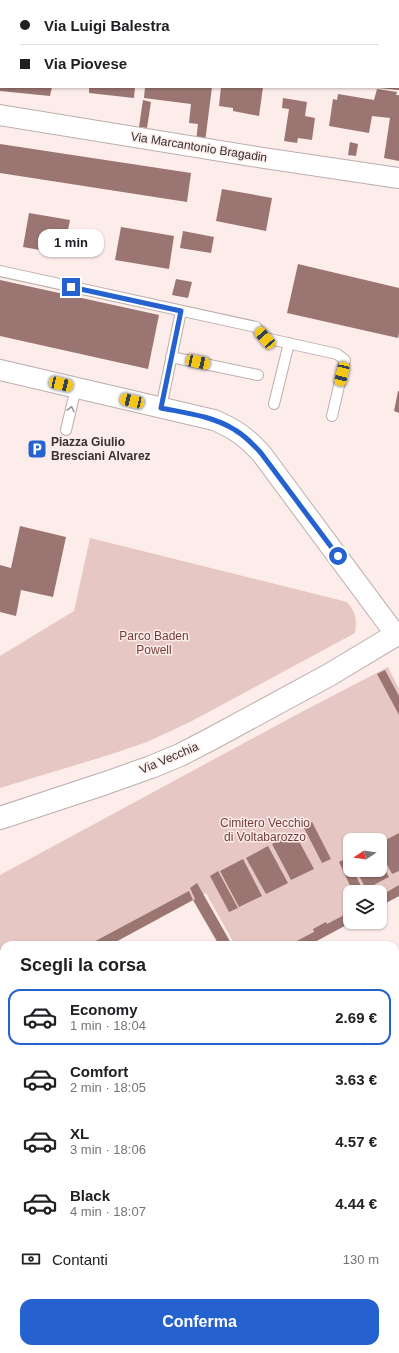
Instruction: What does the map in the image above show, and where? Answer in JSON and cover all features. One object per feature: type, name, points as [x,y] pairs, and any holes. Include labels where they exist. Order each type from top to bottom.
[{"type":"street","name":"Via Marcantonio Bragadin","points":[[0,115],[256,157],[399,178]]},
{"type":"street","points":[[0,370],[214,420],[235,430],[249,440],[261,453],[397,634]]},
{"type":"street","name":"Via Vecchia","points":[[0,818],[173,758],[211,740],[329,675],[397,634]]},
{"type":"lane","points":[[0,271],[256,327],[265,338],[337,354],[345,360],[332,416]]},
{"type":"lane","points":[[161,408],[181,311]]},
{"type":"lane","points":[[274,404],[288,343]]},
{"type":"lane","points":[[171,356],[258,375]]},
{"type":"lane","points":[[66,430],[76,388]]},
{"type":"green space","name":"Parco Baden Powell","points":[[90,538],[347,602],[355,616],[355,633],[190,722],[147,742],[0,788],[0,656],[74,611]]},
{"type":"green space","name":"Cimitero Vecchio di Voltabarozzo","points":[[388,667],[399,689],[399,896],[387,903],[387,885],[343,885],[343,927],[317,941],[233,941],[206,893],[117,941],[0,941],[0,875],[294,716]]},
{"type":"building","points":[[0,88],[52,88],[50,96],[0,91]]},
{"type":"building","points":[[89,88],[135,88],[134,98],[89,93]]},
{"type":"building","points":[[145,88],[212,88],[205,142],[196,141],[198,124],[189,123],[191,104],[144,98]]},
{"type":"building","points":[[221,88],[263,88],[259,116],[233,111],[233,108],[219,106]]},
{"type":"building","points":[[379,88],[399,88],[399,90]]},
{"type":"building","points":[[377,89],[397,92],[396,95],[399,95],[399,161],[384,158],[390,118],[372,116],[369,133],[329,126],[333,99],[337,100],[338,94],[374,100]]},
{"type":"building","points":[[283,98],[307,102],[305,116],[315,118],[312,140],[298,138],[297,143],[284,141],[289,109],[282,108]]},
{"type":"building","points":[[143,100],[151,102],[147,128],[139,127]]},
{"type":"building","points":[[350,142],[358,144],[356,156],[348,155]]},
{"type":"building","points":[[0,144],[191,173],[187,202],[0,173]]},
{"type":"building","points":[[222,189],[272,198],[266,231],[216,221]]},
{"type":"building","points":[[29,213],[70,220],[68,230],[78,232],[74,254],[41,248],[40,250],[23,247]]},
{"type":"building","points":[[121,227],[174,236],[169,269],[115,260]]},
{"type":"building","points":[[183,231],[214,237],[211,253],[180,248]]},
{"type":"building","points":[[298,264],[399,288],[398,338],[287,313]]},
{"type":"building","points":[[176,279],[192,282],[188,298],[172,295]]},
{"type":"building","points":[[0,280],[159,315],[148,369],[0,336]]},
{"type":"building","points":[[399,391],[399,413],[394,411]]},
{"type":"building","points":[[20,526],[66,537],[53,597],[21,590],[16,616],[0,612],[0,565],[11,568]]},
{"type":"building","points":[[385,670],[399,696],[399,715],[377,674]]},
{"type":"building","points":[[312,822],[331,859],[322,863],[303,826]]},
{"type":"building","points":[[294,832],[314,869],[291,880],[272,844]]},
{"type":"building","points":[[399,833],[399,871],[392,874],[387,864],[387,839]]},
{"type":"building","points":[[268,846],[288,883],[266,894],[246,858]]},
{"type":"building","points":[[243,859],[262,896],[239,907],[220,871]]},
{"type":"building","points":[[343,860],[343,871],[339,862]]},
{"type":"building","points":[[218,871],[238,908],[229,912],[210,876]]},
{"type":"building","points":[[387,873],[389,877],[374,885],[364,885],[360,877],[387,877]]},
{"type":"building","points":[[346,877],[356,877],[360,885],[350,885]]},
{"type":"building","points":[[197,883],[230,941],[217,941],[193,900],[195,899],[190,888]]},
{"type":"building","points":[[399,885],[399,896],[387,902],[387,892]]},
{"type":"building","points":[[189,891],[193,900],[117,941],[95,941]]},
{"type":"building","points":[[343,916],[343,927],[316,941],[297,941],[314,932],[313,929],[326,922],[327,924]]},
{"type":"place","name":"Piazza Giulio Bresciani Alvarez","points":[[37,449]]},
{"type":"route","points":[[71,287],[181,311],[161,408],[214,420],[235,430],[249,440],[261,453],[338,556]]}]
